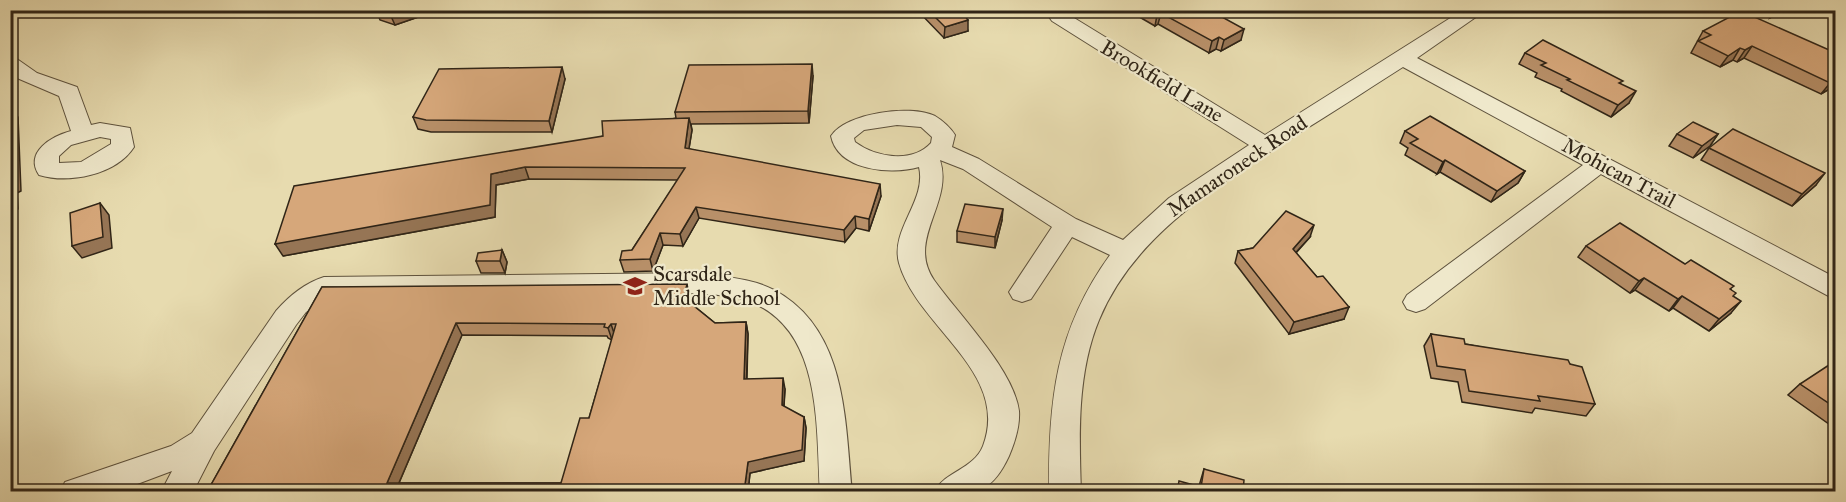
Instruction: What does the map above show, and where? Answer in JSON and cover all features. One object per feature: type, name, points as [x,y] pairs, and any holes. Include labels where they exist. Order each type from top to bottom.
[{"type":"street","name":"Mamaroneck Road","points":[[1065,492],[1068,397],[1075,357],[1086,320],[1127,252],[1179,201],[1477,10]]},
{"type":"street","name":"Brookfield Lane","points":[[1059,17],[1266,145]]},
{"type":"street","name":"Mohican Trail","points":[[1402,58],[1836,290]]},
{"type":"street","points":[[10,63],[40,83],[60,87],[69,92],[83,134]]},
{"type":"street","points":[[950,492],[962,487],[982,472],[996,452],[1005,423],[1001,396],[915,269],[911,245],[931,191],[933,153],[971,164],[1067,225],[1127,252]]},
{"type":"street","points":[[1416,302],[1600,163]]},
{"type":"street","points":[[1022,292],[1067,225]]},
{"type":"street","points":[[177,492],[203,442],[286,318],[297,305],[324,287],[698,283],[750,291],[765,297],[793,318],[806,336],[818,356],[827,386],[836,492]]},
{"type":"street","points":[[76,492],[181,455],[203,442]]},
{"type":"building","points":[[380,10],[400,10],[390,14]]},
{"type":"building","points":[[928,10],[960,10],[968,20],[945,27]]},
{"type":"building","points":[[1150,10],[1223,10],[1225,11],[1220,14],[1224,16],[1222,17],[1244,29],[1224,40],[1219,37],[1212,41],[1161,13],[1157,15]]},
{"type":"building","points":[[1741,11],[1836,53],[1836,79],[1830,83],[1752,46],[1745,50],[1740,48],[1728,56],[1698,41],[1711,35],[1703,31]]},
{"type":"building","points":[[1543,40],[1623,81],[1619,83],[1636,91],[1618,105],[1567,80],[1570,79],[1541,65],[1546,63],[1525,53]]},
{"type":"building","points":[[812,64],[808,111],[675,112],[689,65]]},
{"type":"building","points":[[562,67],[549,121],[426,120],[413,117],[439,69]]},
{"type":"building","points":[[1430,116],[1525,171],[1497,191],[1445,160],[1443,162],[1410,143],[1418,139],[1405,131]]},
{"type":"building","points":[[689,118],[685,148],[880,184],[869,219],[855,216],[844,230],[696,207],[680,234],[660,233],[650,259],[620,260],[622,251],[632,250],[685,168],[525,167],[491,174],[490,205],[275,244],[294,186],[603,136],[602,121]]},
{"type":"building","points":[[1693,122],[1718,134],[1702,146],[1677,134]]},
{"type":"building","points":[[1733,129],[1825,173],[1802,194],[1709,148]]},
{"type":"building","points":[[10,151],[12,180],[10,180]]},
{"type":"building","points":[[100,203],[103,237],[72,246],[70,213]]},
{"type":"building","points":[[965,204],[1003,209],[995,237],[957,231]]},
{"type":"building","points":[[1286,211],[1314,225],[1293,249],[1317,277],[1323,276],[1349,307],[1294,322],[1238,251],[1253,248]]},
{"type":"building","points":[[1620,223],[1685,264],[1691,260],[1734,286],[1730,289],[1736,293],[1733,296],[1741,301],[1719,319],[1682,296],[1678,299],[1644,278],[1639,281],[1586,246]]},
{"type":"building","points":[[502,250],[500,261],[476,261],[478,253]]},
{"type":"building","points":[[687,284],[684,298],[715,323],[746,322],[744,379],[783,378],[782,405],[804,417],[802,450],[748,462],[744,492],[207,492],[322,287]],"holes":[[[456,323],[605,324],[604,327],[608,328],[611,324],[616,324],[589,418],[580,418],[561,483],[387,483]]]},
{"type":"building","points":[[1431,334],[1464,339],[1465,344],[1568,360],[1570,364],[1582,367],[1595,404],[1538,396],[1540,401],[1469,391],[1465,370],[1437,366]]},
{"type":"building","points":[[1829,365],[1836,369],[1836,408],[1800,384]]},
{"type":"building","points":[[1204,469],[1244,480],[1243,492],[1177,492],[1179,481],[1201,487]]},
{"type":"place","name":"Scarsdale Middle School","points":[[635,286]]}]
